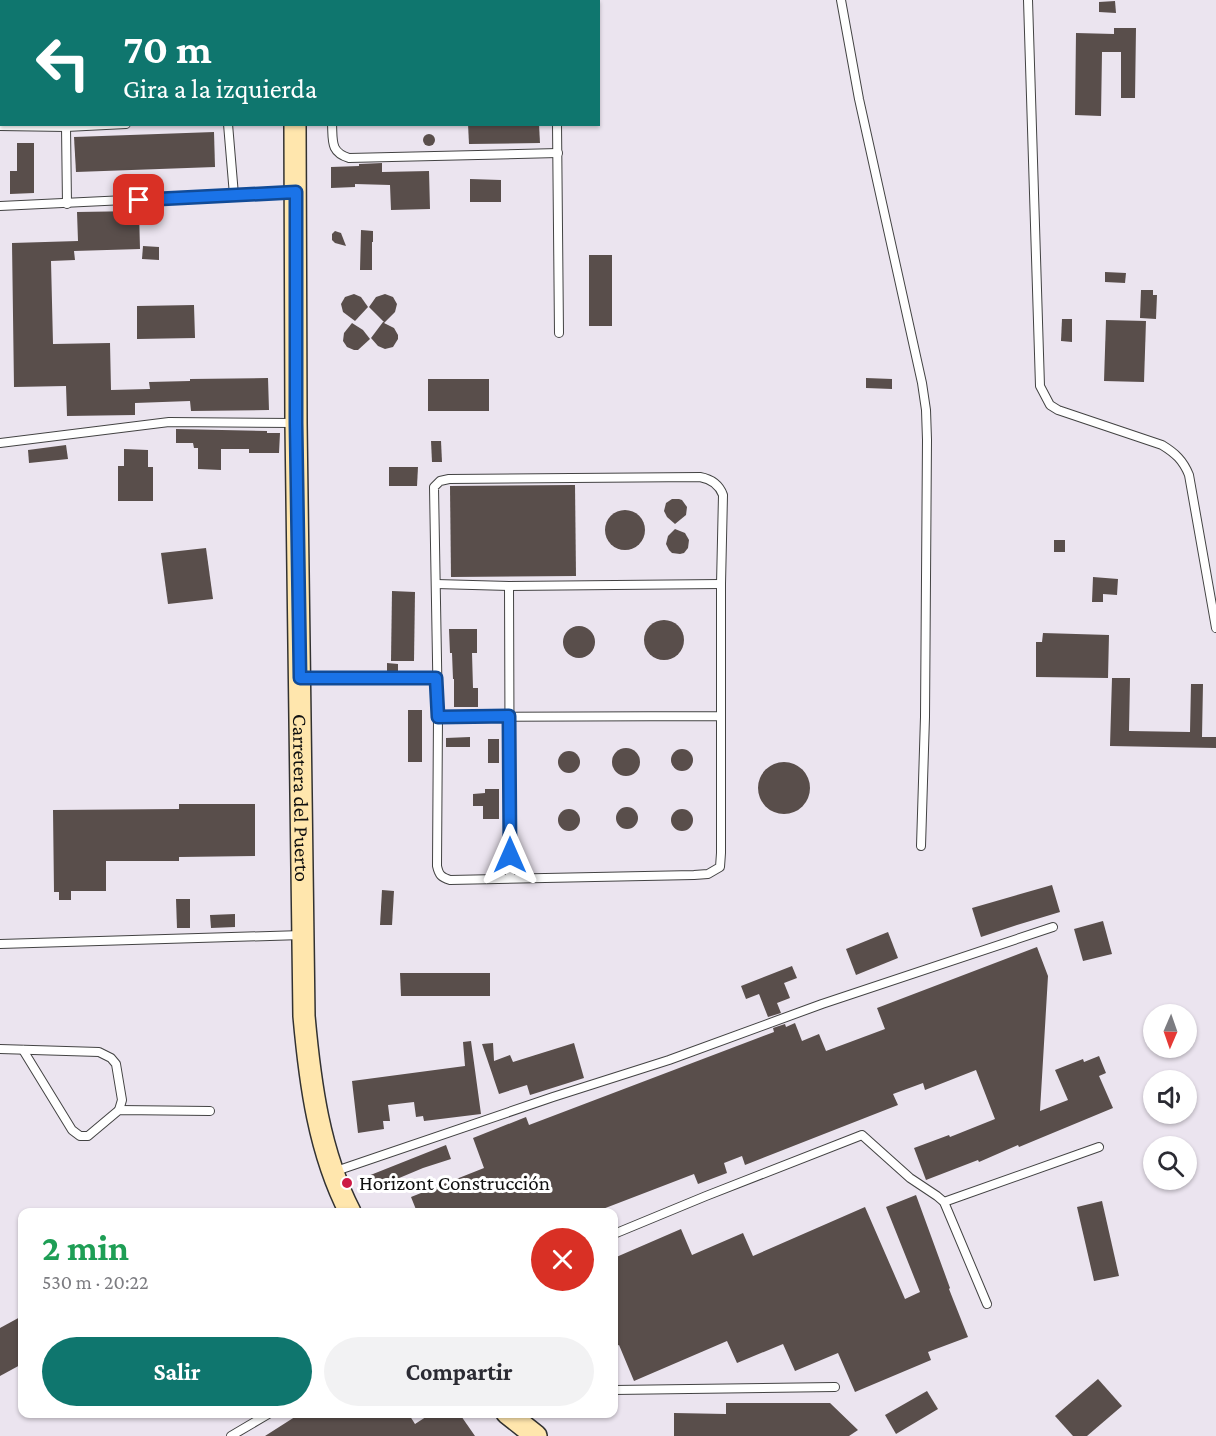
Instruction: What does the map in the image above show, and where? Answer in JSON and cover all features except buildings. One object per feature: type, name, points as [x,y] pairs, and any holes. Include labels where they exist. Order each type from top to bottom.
[{"type":"main road","name":"Carretera del Puerto","points":[[295,126],[296,423],[304,1016],[314,1102],[324,1144],[340,1192],[348,1208]]},
{"type":"main road","points":[[513,1418],[536,1436]]},
{"type":"lane","points":[[841,0],[859,99],[926,410],[925,694],[921,846]]},
{"type":"lane","points":[[1028,0],[1040,386],[1050,405],[1058,410],[1162,445],[1184,462],[1189,475],[1216,628]]},
{"type":"lane","points":[[0,126],[78,126]]},
{"type":"lane","points":[[228,126],[234,195]]},
{"type":"lane","points":[[332,126],[336,151],[341,156],[349,158],[558,153]]},
{"type":"lane","points":[[557,126],[559,333]]},
{"type":"lane","points":[[66,127],[67,204]]},
{"type":"lane","points":[[0,206],[296,192]]},
{"type":"lane","points":[[1,445],[169,422],[296,423]]},
{"type":"lane","points":[[700,477],[710,479],[721,487],[723,495],[720,867],[708,874],[450,880],[442,878],[437,866],[436,584],[434,487],[440,481],[449,479],[700,477]]},
{"type":"lane","points":[[436,584],[509,586],[721,584]]},
{"type":"lane","points":[[509,586],[510,878]]},
{"type":"lane","points":[[300,678],[436,678]]},
{"type":"lane","points":[[438,717],[721,716]]},
{"type":"lane","points":[[333,1172],[669,1060],[822,1004],[1053,927]]},
{"type":"lane","points":[[0,944],[304,935]]},
{"type":"lane","points":[[0,1049],[99,1052],[111,1058],[116,1064],[122,1100],[119,1110],[88,1136],[80,1136],[72,1130],[23,1050]]},
{"type":"lane","points":[[119,1110],[210,1111]]},
{"type":"lane","points":[[618,1232],[862,1135],[910,1178],[944,1202],[987,1304]]},
{"type":"lane","points":[[944,1202],[1099,1147]]},
{"type":"lane","points":[[618,1390],[835,1388]]},
{"type":"lane","points":[[231,1436],[262,1418]]},
{"type":"shaded area","points":[[600,0],[1216,0],[1216,1436],[0,1436],[0,126],[600,126]]},
{"type":"place","name":"Horizont Construcción","points":[[347,1183]]},
{"type":"route","points":[[139,200],[296,192],[296,423],[300,678],[436,678],[438,717],[509,716],[510,855]]}]
